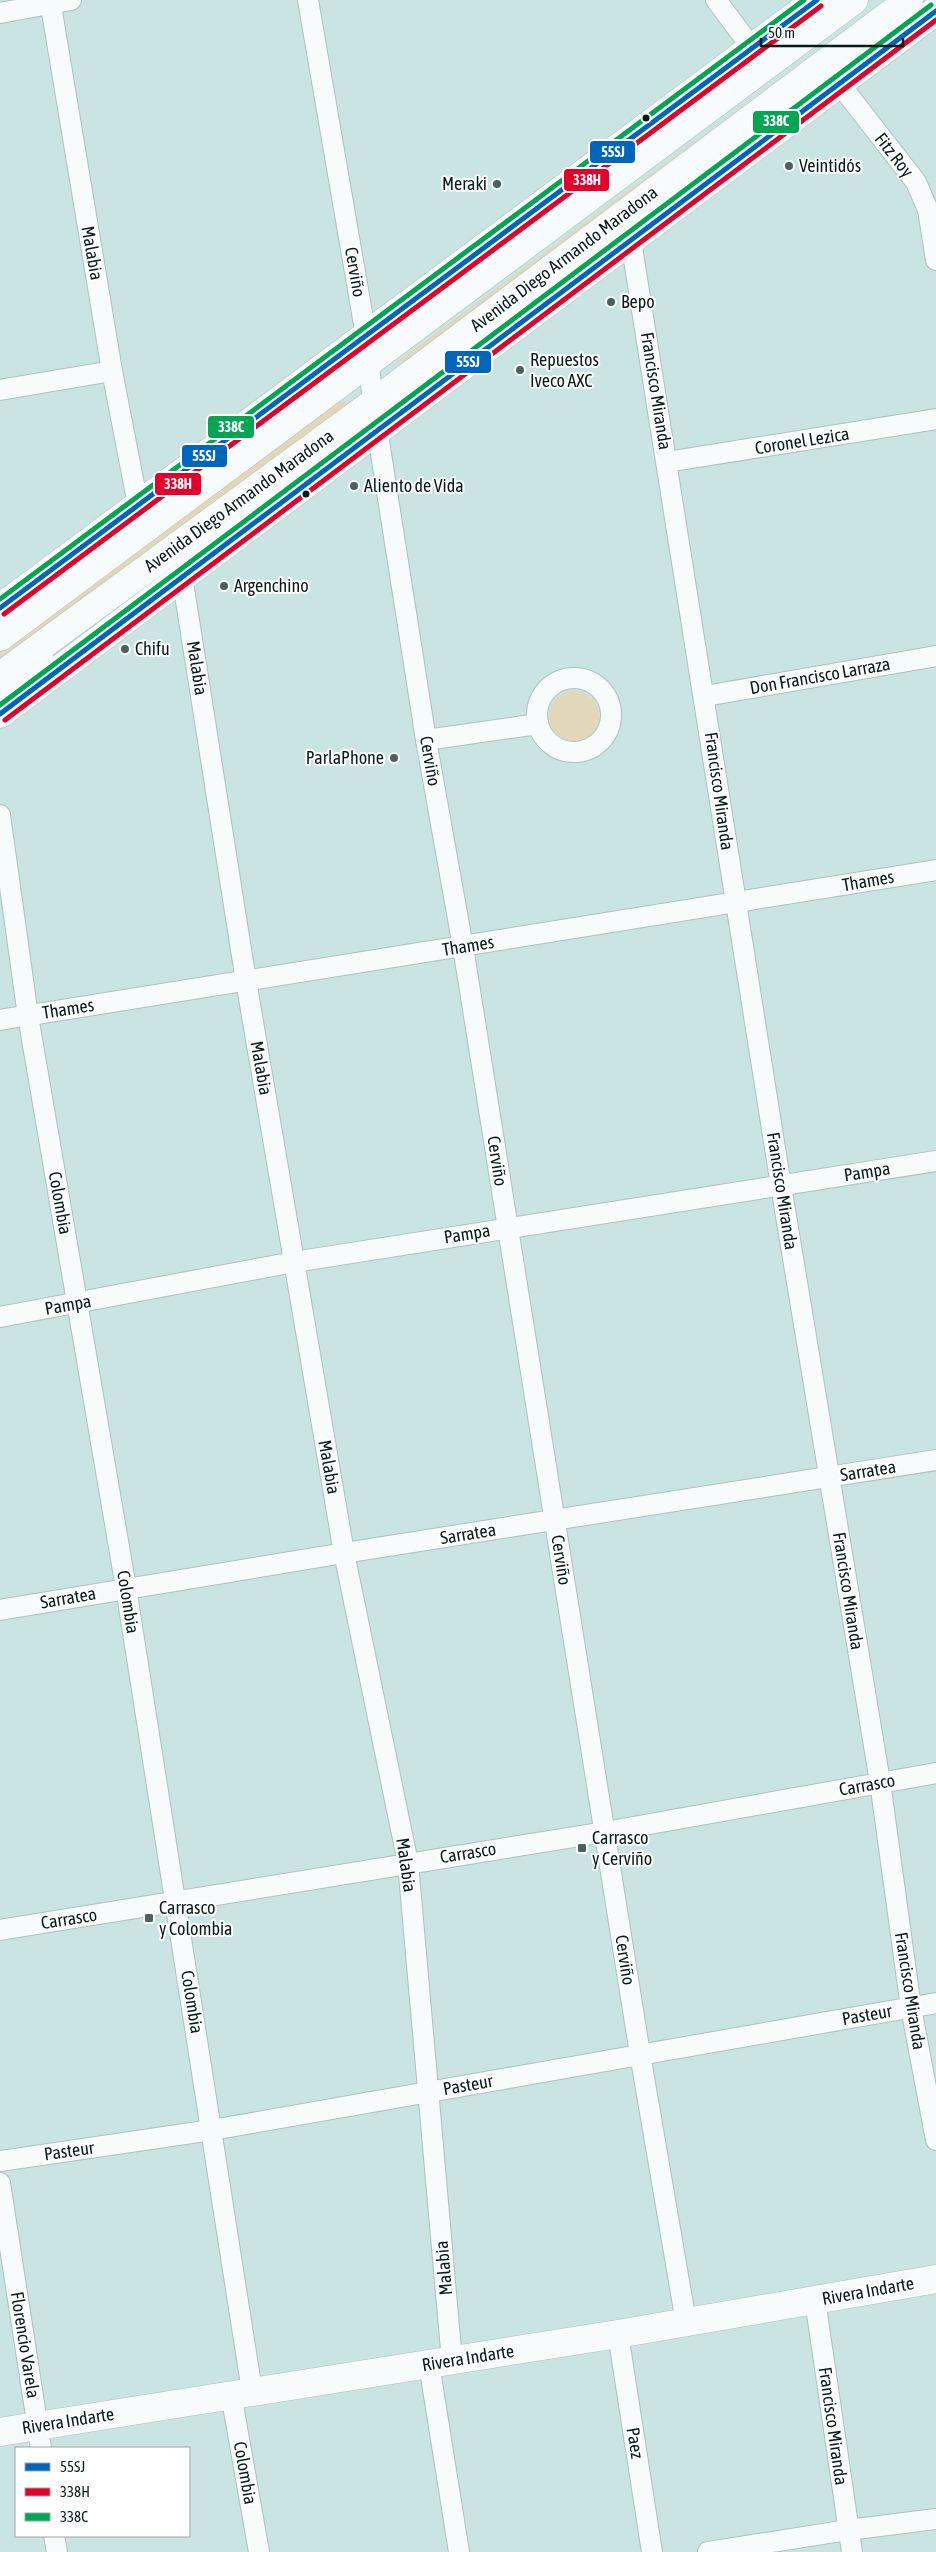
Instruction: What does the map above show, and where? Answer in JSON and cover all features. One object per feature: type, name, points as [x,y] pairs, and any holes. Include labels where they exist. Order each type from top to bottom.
[{"type":"street","points":[[0,13],[50,2],[70,0]]},
{"type":"street","name":"Cerviño","points":[[308,0],[366,336],[373,403],[379,429],[426,740],[463,947],[640,2054],[686,2322]]},
{"type":"street","points":[[716,0],[759,57],[817,1]]},
{"type":"street","name":"Avenida Diego Armando Maradona","points":[[0,638],[149,512],[227,438],[560,193],[759,57],[854,0]]},
{"type":"street","name":"Avenida Diego Armando Maradona","points":[[0,714],[631,241],[831,74],[909,0]]},
{"type":"street","name":"Malabia","points":[[50,2],[130,474],[149,512]]},
{"type":"street","name":"Avenida Diego Armando Maradona","points":[[0,676],[373,403],[831,74],[936,11]]},
{"type":"street","name":"Avenida Diego Armando Maradona","points":[[0,608],[298,414],[368,363],[759,57]]},
{"type":"street","name":"Fitz Roy","points":[[831,74],[916,182],[928,210],[936,260]]},
{"type":"street","points":[[368,363],[560,193]]},
{"type":"street","name":"Francisco Miranda","points":[[631,241],[705,696],[735,904],[880,1782],[911,2008],[936,2140]]},
{"type":"street","points":[[0,390],[112,371]]},
{"type":"street","points":[[227,438],[298,414]]},
{"type":"street","name":"Coronel Lezica","points":[[667,462],[936,420]]},
{"type":"street","name":"Malabia","points":[[182,576],[246,980],[344,1553],[408,1863],[427,2092],[441,2362],[459,2552]]},
{"type":"street","points":[[0,708],[61,631]]},
{"type":"street","name":"Don Francisco Larraza","points":[[705,696],[936,656]]},
{"type":"street","points":[[426,740],[538,724]]},
{"type":"street","name":"Colombia","points":[[0,815],[28,1016],[126,1588],[212,2130],[258,2552]]},
{"type":"street","name":"Thames","points":[[0,1020],[735,904],[936,870]]},
{"type":"street","name":"Pampa","points":[[0,1317],[294,1262],[936,1161]]},
{"type":"street","name":"Sarratea","points":[[0,1610],[344,1553],[936,1460]]},
{"type":"street","name":"Carrasco","points":[[0,1930],[605,1832],[936,1773]]},
{"type":"street","name":"Pasteur","points":[[0,2161],[212,2130],[936,2003]]},
{"type":"street","name":"Florencio Varela","points":[[0,2182],[39,2437]]},
{"type":"street","name":"Rivera Indarte","points":[[0,2432],[39,2437],[242,2392],[618,2334],[936,2279]]},
{"type":"street","name":"Francisco Miranda","points":[[815,2300],[852,2552]]},
{"type":"street","name":"Paez","points":[[618,2334],[652,2552]]},
{"type":"street","points":[[708,2552],[848,2530],[936,2519]]},
{"type":"street","points":[[54,2537],[57,2552]]},
{"type":"shaded area","points":[[886,0],[898,0],[408,362],[396,363]]},
{"type":"shaded area","points":[[336,402],[347,402],[343,411],[0,665],[0,653]]},
{"type":"shaded area","points":[[574,691],[584,693],[592,698],[597,706],[599,716],[597,726],[592,734],[584,739],[574,741],[564,739],[556,734],[551,726],[549,716],[551,706],[556,698],[564,693]]},
{"type":"transit line","name":"338C","points":[[0,599],[804,0]]},
{"type":"transit line","name":"55SJ","points":[[0,608],[817,0]]},
{"type":"transit line","name":"338C","points":[[0,705],[931,5]]},
{"type":"transit line","name":"338H","points":[[4,614],[821,6]]},
{"type":"transit line","name":"55SJ","points":[[0,714],[936,11]]},
{"type":"transit line","name":"338H","points":[[5,720],[936,20]]},
{"type":"place","name":"Veintidós","points":[[789,166]]},
{"type":"place","name":"Meraki","points":[[497,184]]},
{"type":"place","name":"Bepo","points":[[611,302]]},
{"type":"place","name":"Repuestos Iveco AXC","points":[[520,370]]},
{"type":"place","name":"Aliento de Vida","points":[[354,486]]},
{"type":"place","name":"Argenchino","points":[[224,586]]},
{"type":"place","name":"Chifu","points":[[125,649]]},
{"type":"place","name":"ParlaPhone","points":[[394,758]]},
{"type":"place","name":"Carrasco y Cerviño","points":[[582,1848]]},
{"type":"place","name":"Carrasco y Colombia","points":[[149,1918]]}]
